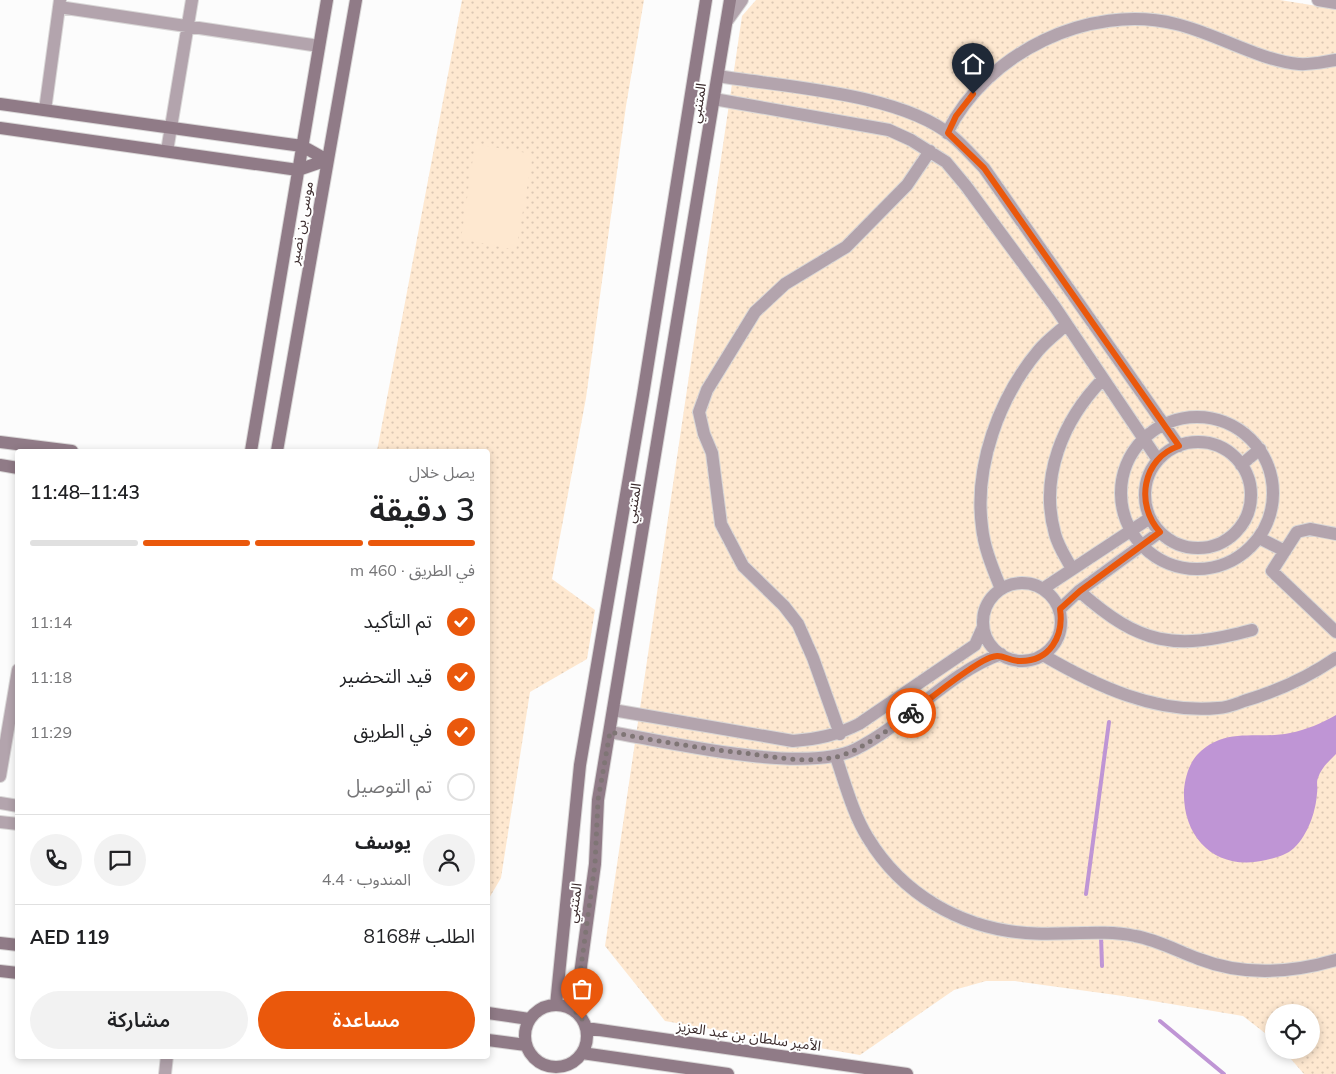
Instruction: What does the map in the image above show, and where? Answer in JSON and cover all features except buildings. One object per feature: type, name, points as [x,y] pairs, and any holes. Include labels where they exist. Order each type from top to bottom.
[{"type":"street","points":[[167,151],[192,0]]},
{"type":"street","name":"موسى بن نصير","points":[[251,449],[327,0]]},
{"type":"street","name":"موسى بن نصير","points":[[277,449],[356,0]]},
{"type":"street","name":"المتنبي","points":[[556,1005],[580,765],[643,395],[706,0]]},
{"type":"street","name":"المتنبي","points":[[575,1011],[595,864],[598,800],[730,0]]},
{"type":"street","points":[[726,21],[742,0]]},
{"type":"street","points":[[1318,0],[1336,3]]},
{"type":"street","points":[[45,110],[60,3],[188,26],[319,46]]},
{"type":"street","points":[[948,133],[956,116],[973,94],[1013,58],[1050,37],[1082,26],[1110,20],[1144,19],[1176,23],[1261,54],[1297,64],[1315,64],[1336,60]]},
{"type":"street","points":[[718,76],[874,101],[920,116],[948,133],[984,168],[1179,446]]},
{"type":"street","points":[[714,99],[883,129],[930,150],[946,162],[966,186],[1066,325],[1158,460]]},
{"type":"street","points":[[0,104],[302,146],[327,160]]},
{"type":"street","points":[[0,128],[298,170],[327,160]]},
{"type":"street","points":[[840,734],[813,658],[798,624],[784,606],[743,566],[721,524],[712,453],[704,434],[699,412],[708,390],[755,312],[785,284],[846,248],[908,184],[930,150]]},
{"type":"street","points":[[1000,589],[982,528],[980,493],[986,456],[1012,389],[1039,350],[1066,325]]},
{"type":"street","points":[[1072,569],[1055,537],[1050,512],[1057,448],[1073,417],[1088,394],[1103,379]]},
{"type":"street","points":[[1190,417],[1217,419],[1241,430],[1260,449],[1271,472],[1274,499],[1268,525],[1254,545],[1231,562],[1212,568],[1188,569],[1164,562],[1142,545],[1130,529],[1122,506],[1121,482],[1128,458],[1143,439],[1164,424],[1190,417]]},
{"type":"street","points":[[0,442],[56,449]]},
{"type":"street","points":[[1188,443],[1206,443],[1224,449],[1241,465],[1247,475],[1252,492],[1250,510],[1242,526],[1230,538],[1219,544],[1197,549],[1180,546],[1165,538],[1150,518],[1146,509],[1144,491],[1148,474],[1158,460],[1179,446],[1188,443]]},
{"type":"street","points":[[1241,465],[1260,449]]},
{"type":"street","points":[[0,465],[15,468]]},
{"type":"street","points":[[1044,588],[1130,529],[1150,518]]},
{"type":"street","points":[[1336,534],[1310,529],[1297,532],[1272,571],[1336,632]]},
{"type":"street","points":[[1060,609],[1080,591],[1160,532]]},
{"type":"street","points":[[1259,538],[1285,551]]},
{"type":"street","points":[[1219,544],[1231,562]]},
{"type":"street","points":[[1019,582],[1032,583],[1044,588],[1053,597],[1060,609],[1062,622],[1060,635],[1053,646],[1043,655],[1031,660],[1018,661],[1001,654],[987,640],[983,627],[983,614],[988,602],[1000,589],[1019,582]]},
{"type":"street","points":[[1080,591],[1104,613],[1134,632],[1169,641],[1213,640],[1252,630]]},
{"type":"street","points":[[613,710],[793,742],[840,734],[859,724],[975,645],[983,627]]},
{"type":"street","points":[[610,732],[704,748],[791,759],[836,757],[856,749],[904,718],[984,660],[1001,654]]},
{"type":"street","points":[[1043,655],[1080,677],[1132,698],[1176,707],[1220,708],[1281,689],[1308,677],[1336,658]]},
{"type":"street","points":[[0,776],[10,698],[15,680]]},
{"type":"street","points":[[836,757],[867,836],[888,868],[916,893],[936,906],[966,920],[996,929],[1027,933],[1134,935],[1156,940],[1225,968],[1257,972],[1306,968],[1336,960]]},
{"type":"street","points":[[0,803],[15,806]]},
{"type":"street","points":[[0,822],[15,824]]},
{"type":"street","points":[[0,942],[15,944]]},
{"type":"street","points":[[0,971],[15,973]]},
{"type":"street","points":[[556,1005],[575,1011],[586,1028],[587,1038],[582,1053],[561,1070],[551,1067],[537,1068],[526,1045],[525,1029],[529,1019],[536,1011],[556,1005]]},
{"type":"street","points":[[490,1013],[529,1019]]},
{"type":"street","name":"الأمير سلطان بن عبد العزيز","points":[[586,1028],[907,1074]]},
{"type":"street","points":[[490,1040],[526,1045]]},
{"type":"street","points":[[582,1053],[728,1074]]},
{"type":"street","points":[[165,1074],[167,1059]]},
{"type":"shaded area","points":[[462,0],[644,0],[626,106],[586,398],[552,579],[595,610],[587,659],[530,692],[501,878],[490,897],[490,449],[377,449]]},
{"type":"shaded area","points":[[756,0],[1280,0],[1336,9],[1336,1074],[1304,1074],[1291,1059],[1320,1059],[1320,1004],[1265,1004],[1265,1033],[1243,1016],[1123,996],[1015,981],[986,981],[954,990],[860,1055],[665,1021],[605,946],[742,16]]},
{"type":"shaded area","points":[[475,144],[533,154],[516,250],[461,239]]},
{"type":"shaded area","points":[[1336,715],[1336,754],[1319,774],[1313,815],[1299,843],[1288,853],[1266,860],[1248,862],[1232,861],[1218,856],[1206,848],[1196,837],[1189,823],[1185,808],[1185,781],[1197,755],[1218,740],[1230,737],[1290,733],[1314,726]]},
{"type":"waterway","points":[[1086,894],[1109,722]]},
{"type":"waterway","points":[[1101,936],[1102,966]]},
{"type":"waterway","points":[[1160,1021],[1224,1074]]},
{"type":"way so far","points":[[582,1019],[575,1011],[595,864],[598,800],[610,732],[704,748],[791,759],[816,759],[836,757],[856,749],[911,713]]},
{"type":"route","points":[[911,713],[984,660],[1001,654],[1018,661],[1031,660],[1043,655],[1053,646],[1060,635],[1062,622],[1060,609],[1115,564],[1160,532],[1153,525],[1146,509],[1144,491],[1148,474],[1158,460],[1179,446],[984,168],[948,133],[956,116],[973,94]]}]
